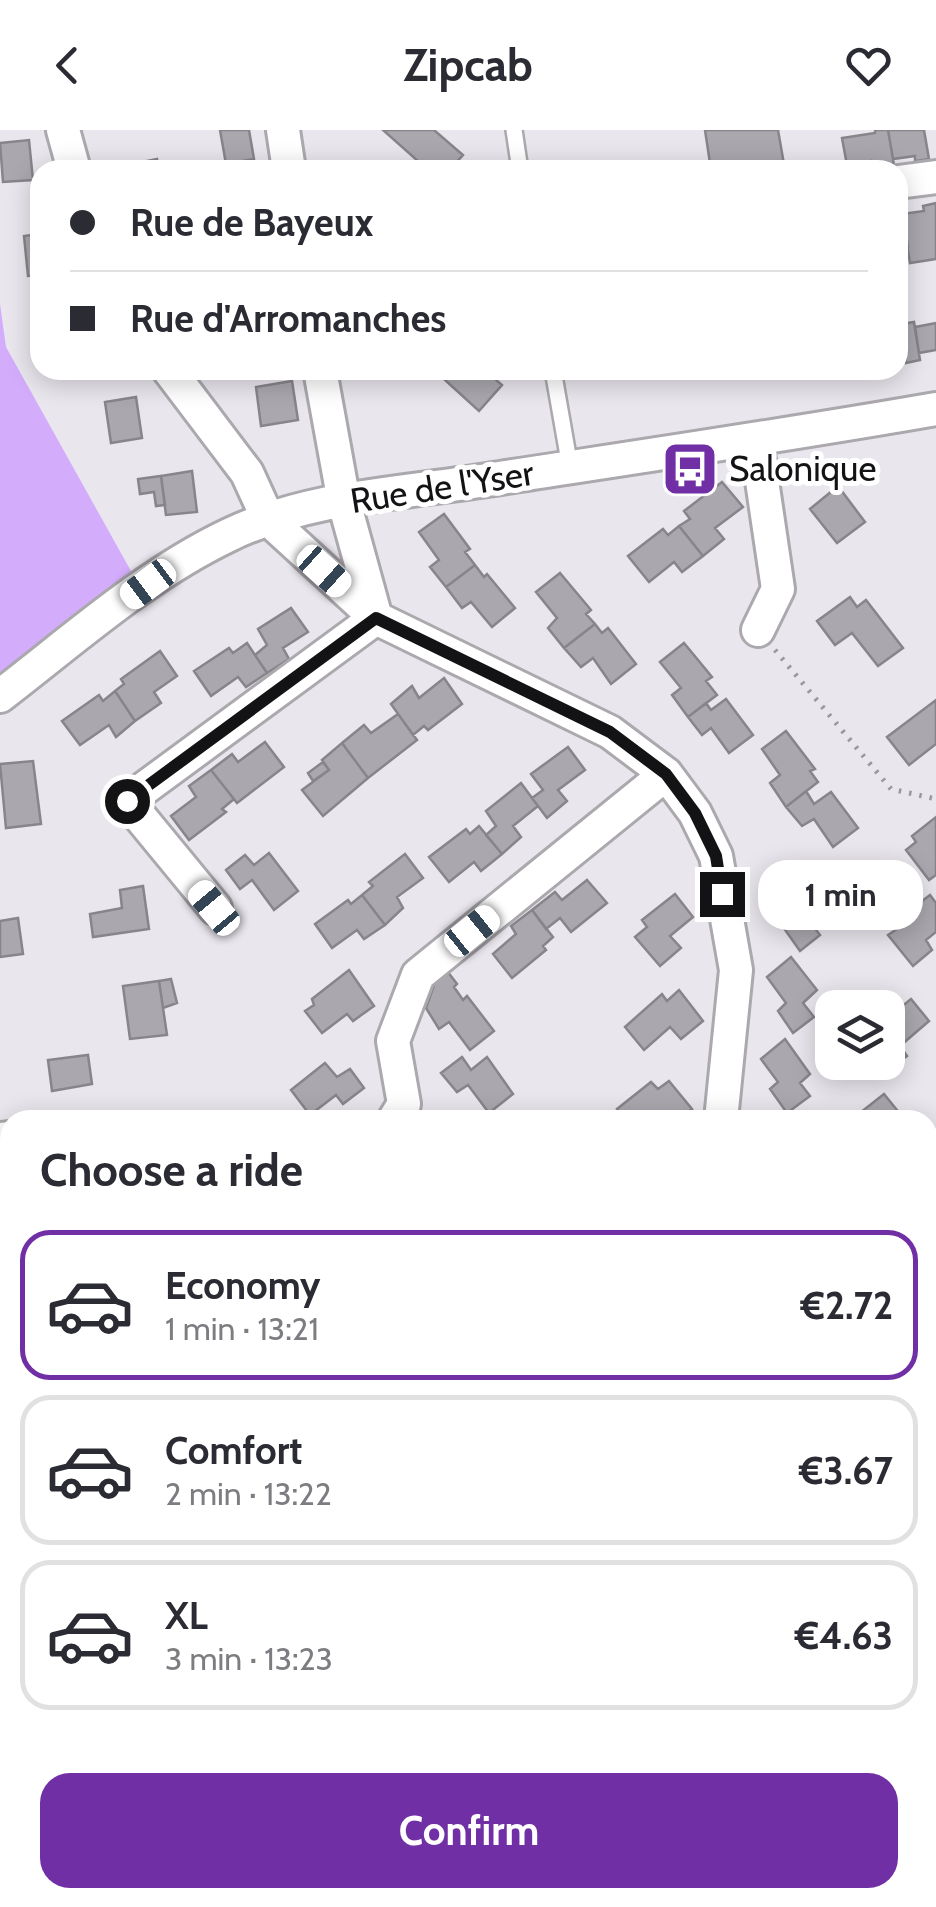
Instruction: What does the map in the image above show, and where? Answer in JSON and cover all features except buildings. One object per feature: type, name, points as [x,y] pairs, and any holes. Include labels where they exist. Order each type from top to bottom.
[{"type":"street","points":[[64,130],[72,160]]},
{"type":"street","points":[[283,130],[288,160]]},
{"type":"street","points":[[908,180],[936,176]]},
{"type":"street","points":[[176,380],[246,474],[268,519],[376,618],[610,732],[666,774],[695,813],[716,856],[736,970],[721,1110]]},
{"type":"street","points":[[322,380],[344,502],[376,618]]},
{"type":"street","name":"Rue de l'Yser","points":[[0,696],[191,555],[268,519],[344,502],[936,409]]},
{"type":"street","points":[[756,440],[778,589],[758,630]]},
{"type":"street","points":[[214,908],[127,801],[376,618]]},
{"type":"street","points":[[400,1110],[404,1104],[394,1041],[418,975],[666,774]]},
{"type":"lane","points":[[514,130],[518,160]]},
{"type":"lane","points":[[556,380],[570,467]]},
{"type":"path","points":[[758,630],[892,789],[936,799]]},
{"type":"shaded area","points":[[0,304],[6,347],[136,580],[0,689]]},
{"type":"place","name":"Salonique","points":[[690,469]]},
{"type":"route","points":[[127,801],[376,618],[610,732],[666,774],[695,813],[716,856],[722,894]]}]
